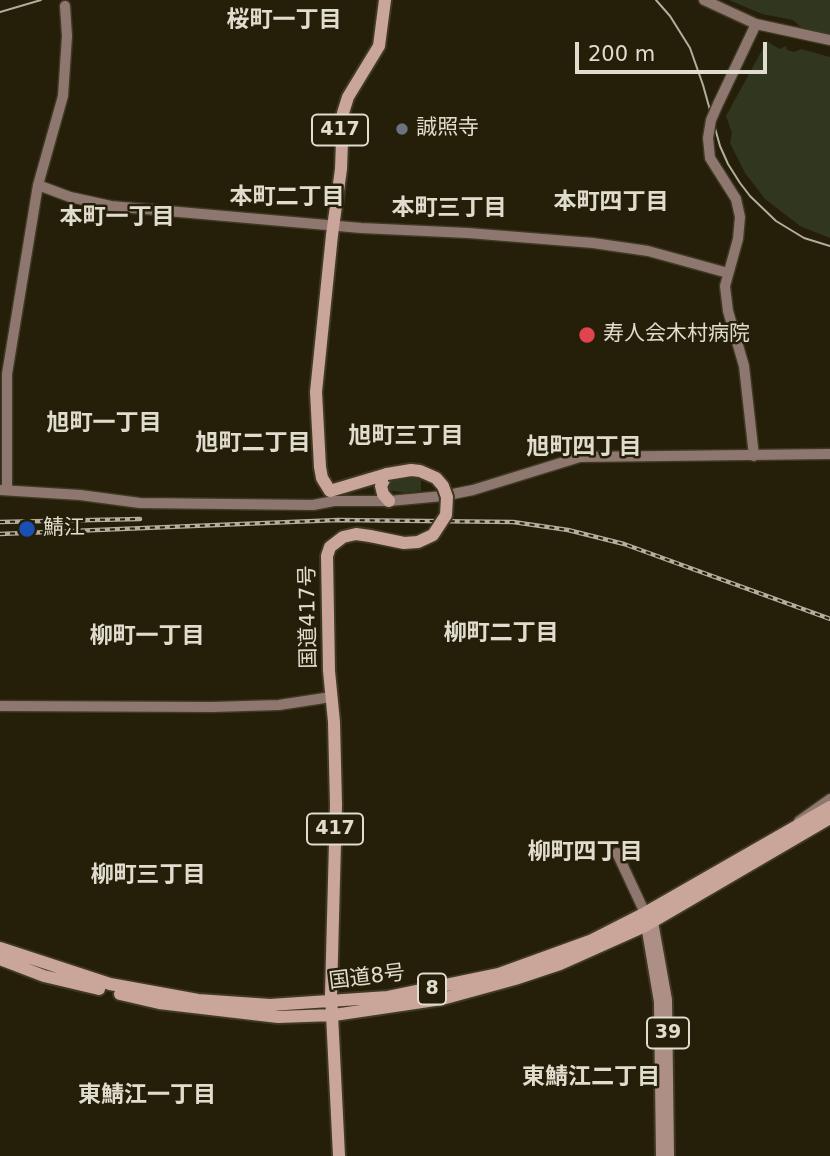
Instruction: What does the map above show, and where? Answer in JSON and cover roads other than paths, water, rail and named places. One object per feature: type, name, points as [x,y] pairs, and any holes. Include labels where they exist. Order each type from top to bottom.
[{"type":"highway","name":"417","points":[[332,496],[322,478],[320,467],[316,392],[342,106],[379,46],[385,0]]},
{"type":"highway","name":"国道417号","points":[[332,496],[387,474],[411,470],[436,478],[447,497],[446,515],[433,535],[418,542],[404,543],[356,534],[343,537],[330,547],[327,556],[336,805],[332,916],[339,1156]]},
{"type":"highway","points":[[387,474],[381,486],[383,494],[390,501]]},
{"type":"highway","name":"国道8号","points":[[0,959],[44,976],[159,1003],[278,1017],[442,999],[514,979],[594,950],[648,921],[788,837],[830,807]]},
{"type":"highway","name":"国道8号","points":[[788,837],[830,818]]},
{"type":"highway","name":"国道8号","points":[[0,948],[110,984],[172,995],[333,1009]]},
{"type":"main road","name":"39","points":[[648,921],[659,1002],[661,1156]]},
{"type":"main road","name":"39","points":[[648,921],[668,1011],[669,1156]]},
{"type":"street","points":[[704,0],[756,24],[830,40]]},
{"type":"street","points":[[65,6],[67,36],[63,96],[38,186],[7,374],[3,490],[80,495],[140,503],[313,505],[332,496],[390,501],[426,499],[473,490],[580,457],[830,454]]},
{"type":"street","points":[[754,456],[744,366],[728,311],[725,286],[738,239],[740,217],[736,199],[710,158],[708,138],[718,104],[756,24]]},
{"type":"street","points":[[38,186],[70,197],[111,206],[593,243],[648,251],[727,273]]},
{"type":"street","points":[[0,706],[212,707],[279,705],[331,697]]},
{"type":"street","points":[[788,837],[808,812],[830,799]]},
{"type":"street","points":[[788,837],[817,833],[830,825]]},
{"type":"street","points":[[617,853],[648,921]]},
{"type":"tram line","points":[[0,12],[41,0]]},
{"type":"tram line","points":[[656,0],[670,16],[690,48],[720,146],[740,183],[776,221],[804,238],[830,246]]},
{"type":"railway","points":[[0,522],[140,519]]},
{"type":"railway","points":[[0,534],[338,520],[513,522],[568,530],[624,544],[830,619]]},
{"type":"place","name":"誠照寺","points":[[402,129]]},
{"type":"place","name":"寿人会木村病院","points":[[587,335]]},
{"type":"place","name":"鯖江","points":[[27,529]]},
{"type":"district","name":"桜町一丁目","points":[[284,21]]},
{"type":"district","name":"本町二丁目","points":[[287,198]]},
{"type":"district","name":"本町四丁目","points":[[611,203]]},
{"type":"district","name":"本町三丁目","points":[[449,209]]},
{"type":"district","name":"本町一丁目","points":[[117,218]]},
{"type":"district","name":"旭町一丁目","points":[[104,424]]},
{"type":"district","name":"旭町三丁目","points":[[406,437]]},
{"type":"district","name":"旭町二丁目","points":[[253,444]]},
{"type":"district","name":"旭町四丁目","points":[[584,448]]},
{"type":"district","name":"柳町二丁目","points":[[501,634]]},
{"type":"district","name":"柳町一丁目","points":[[147,637]]},
{"type":"district","name":"柳町四丁目","points":[[585,853]]},
{"type":"district","name":"柳町三丁目","points":[[148,876]]},
{"type":"district","name":"東鯖江二丁目","points":[[591,1078]]},
{"type":"district","name":"東鯖江一丁目","points":[[147,1096]]}]
